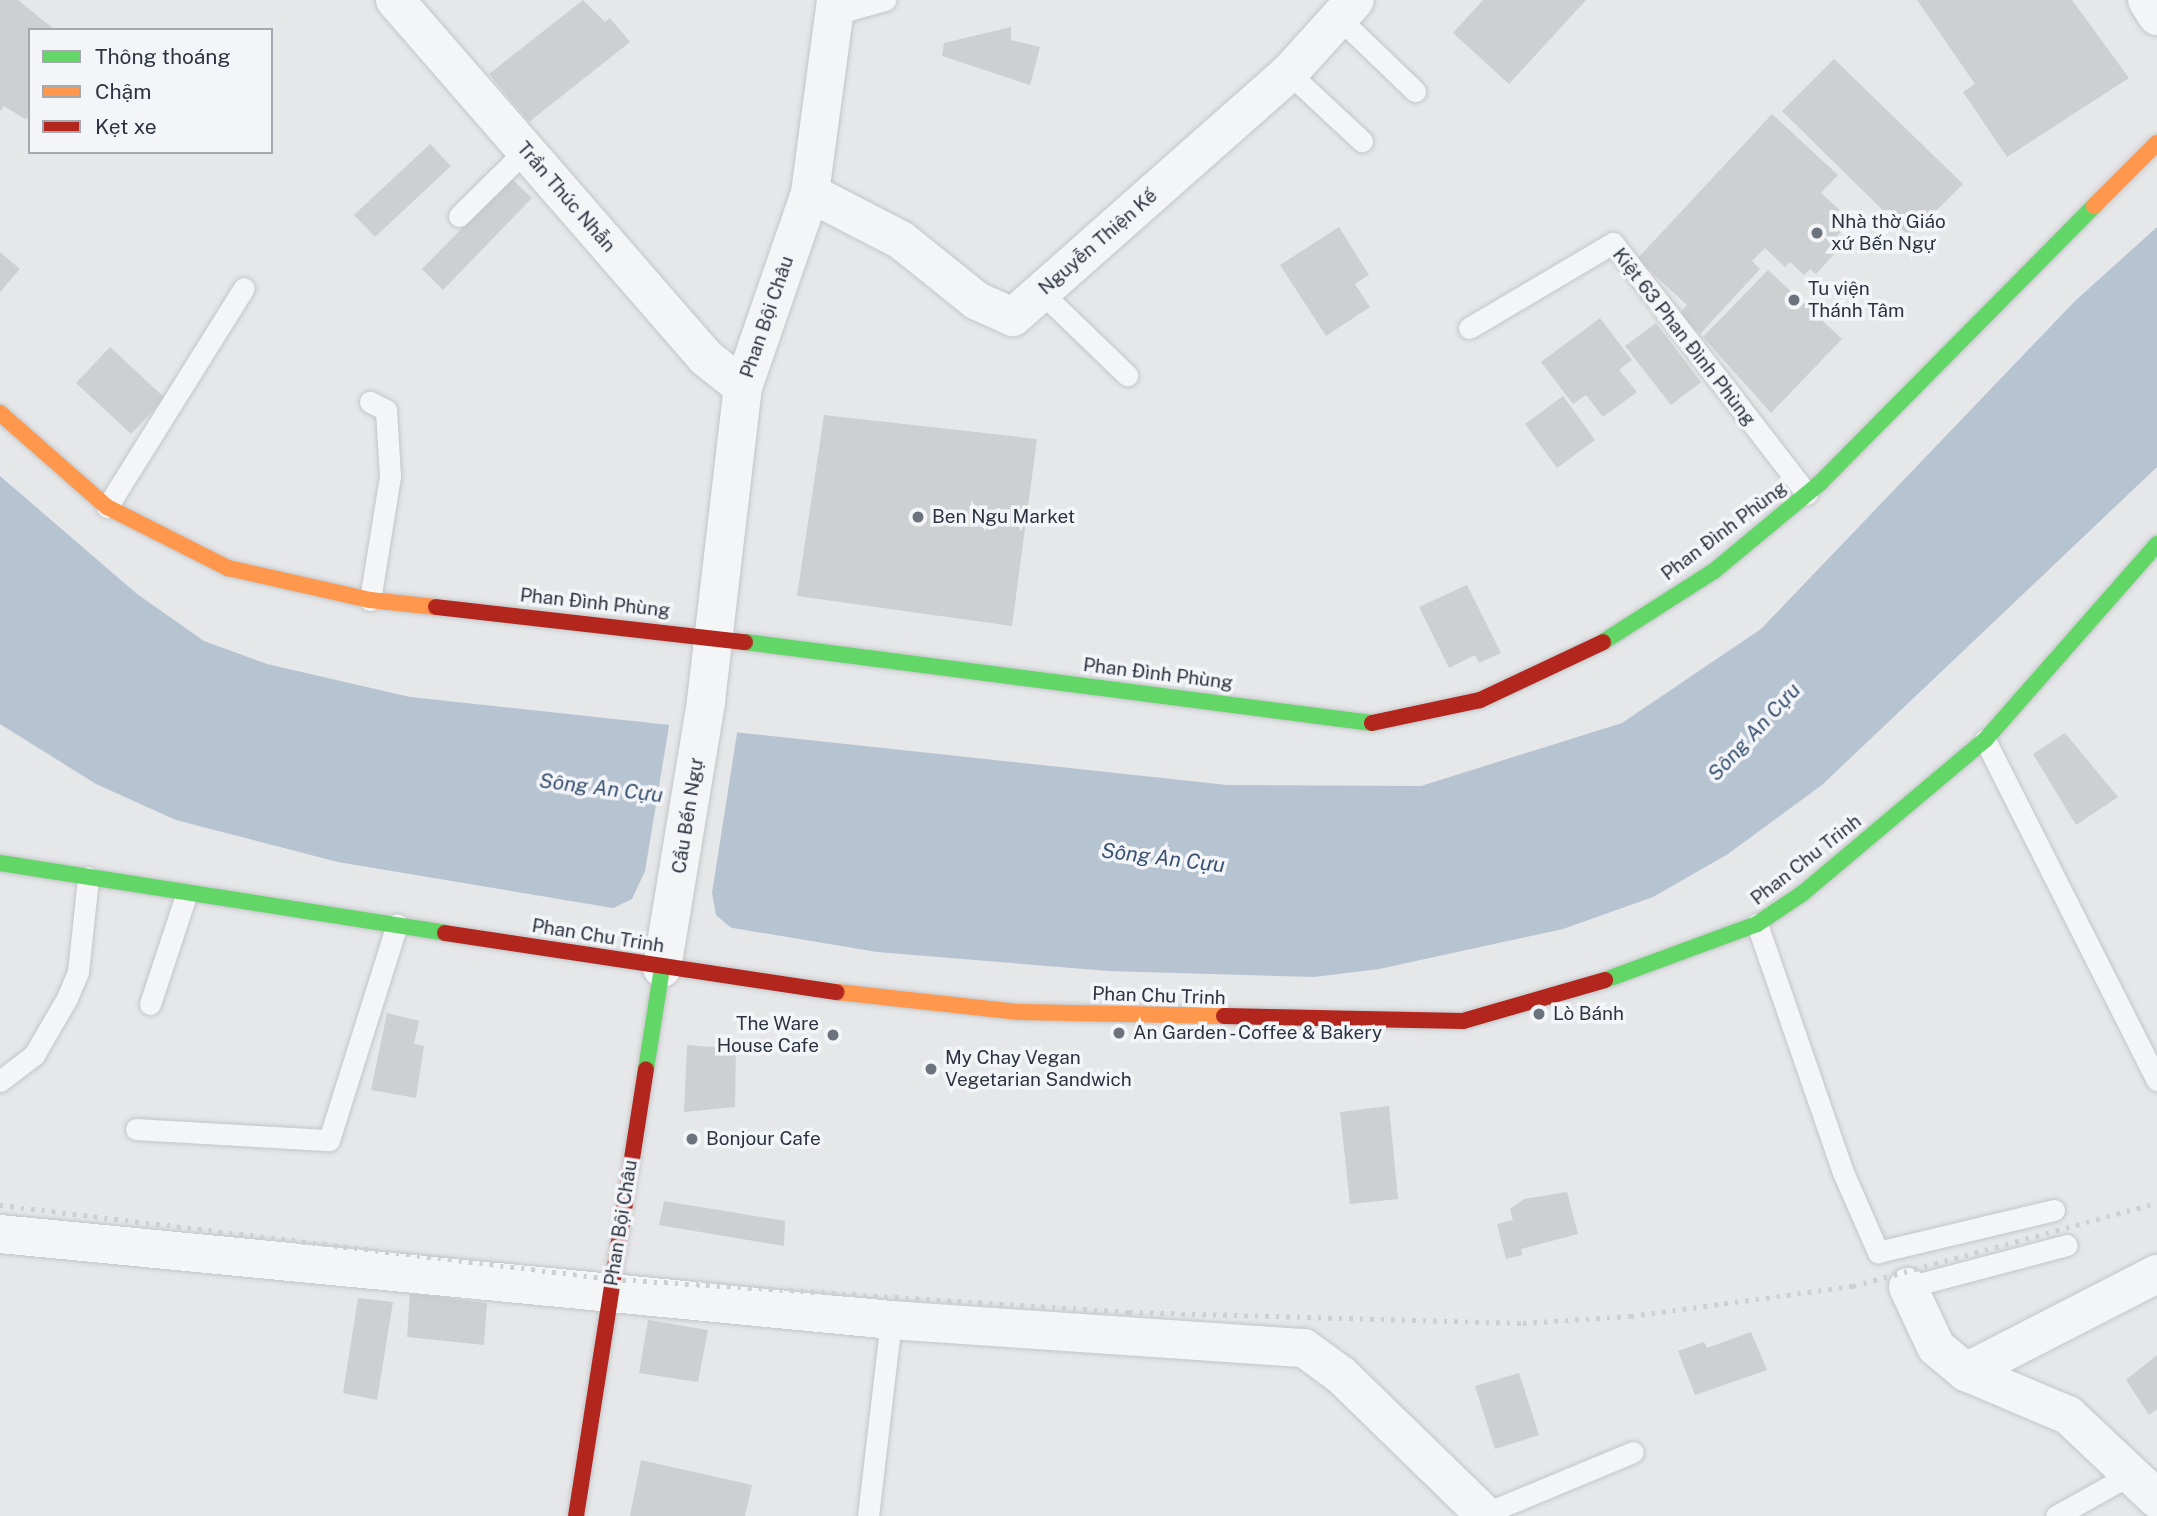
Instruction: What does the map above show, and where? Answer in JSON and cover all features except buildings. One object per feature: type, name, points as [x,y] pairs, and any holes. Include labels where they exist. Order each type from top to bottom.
[{"type":"street","name":"Trần Thúc Nhẫn","points":[[395,0],[705,357],[743,387]]},
{"type":"street","points":[[2147,0],[2157,16]]},
{"type":"street","name":"Phan Bội Châu","points":[[706,701],[743,387],[810,193],[837,6]]},
{"type":"street","name":"Nguyễn Thiện Kế","points":[[810,193],[901,240],[976,301],[1013,317],[1289,73],[1347,8]]},
{"type":"street","name":"Phan Đình Phùng","points":[[0,413],[107,508],[228,568],[370,600],[713,638],[1370,723],[1480,700],[1582,656],[1714,571],[1807,494],[2157,143]]},
{"type":"street","name":"Phan Chu Trinh","points":[[0,863],[186,895],[397,924],[663,968],[1019,1012],[1463,1021],[1644,969],[1757,924],[1803,893],[1985,740],[2157,544]]},
{"type":"street","name":"Cầu Bến Ngự","points":[[669,931],[706,701]]},
{"type":"street","name":"Phan Bội Châu","points":[[576,1516],[669,931]]},
{"type":"street","points":[[0,1234],[891,1320],[1304,1348],[1341,1375],[1485,1515]]},
{"type":"street","points":[[1966,1372],[2157,1274]]},
{"type":"street","points":[[1908,1287],[1936,1347],[1966,1372],[2050,1404],[2145,1486]]},
{"type":"lane","points":[[837,6],[885,0]]},
{"type":"lane","points":[[1347,8],[1415,91]]},
{"type":"lane","points":[[1289,73],[1362,141]]},
{"type":"lane","points":[[459,216],[525,151]]},
{"type":"lane","name":"Kiệt 63 Phan Đình Phùng","points":[[1469,328],[1613,243],[1807,494]]},
{"type":"lane","points":[[107,508],[244,288]]},
{"type":"lane","points":[[1041,292],[1126,375]]},
{"type":"lane","points":[[370,402],[386,410],[390,476],[370,600]]},
{"type":"lane","points":[[1985,740],[2157,1080]]},
{"type":"lane","points":[[0,1081],[34,1055],[67,998],[78,972],[88,878]]},
{"type":"lane","points":[[150,1004],[186,895]]},
{"type":"lane","points":[[136,1129],[329,1140],[397,924]]},
{"type":"lane","points":[[1757,924],[1842,1170],[1878,1252],[2054,1210]]},
{"type":"lane","points":[[1908,1287],[2067,1245]]},
{"type":"lane","points":[[868,1516],[891,1320]]},
{"type":"lane","points":[[1485,1515],[1633,1452]]},
{"type":"lane","points":[[2056,1516],[2145,1486]]},
{"type":"water","name":"Sông An Cựu","points":[[2157,227],[2157,467],[1822,785],[1728,854],[1653,897],[1563,929],[1379,969],[1314,977],[1109,971],[877,952],[338,862],[176,820],[96,784],[0,724],[0,476],[137,594],[204,641],[267,664],[410,697],[1227,785],[1421,786],[1622,723],[1761,629],[2075,301]]},
{"type":"pier","points":[[670,720],[738,727],[712,893],[716,915],[737,933],[605,912],[632,899],[645,871]]},
{"type":"railway","points":[[0,1205],[612,1279],[1129,1312],[1523,1323],[1631,1316],[1853,1286],[2157,1203]]},
{"type":"traffic: fast","points":[[1603,642],[1714,571],[1820,483],[2094,206]]},
{"type":"traffic: fast","points":[[1605,980],[1757,924],[1803,893],[1985,740],[2157,544]]},
{"type":"traffic: fast","points":[[745,642],[1372,723]]},
{"type":"traffic: fast","points":[[0,863],[445,933]]},
{"type":"traffic: fast","points":[[646,1069],[662,968]]},
{"type":"traffic: slow","points":[[2094,206],[2157,143]]},
{"type":"traffic: slow","points":[[0,413],[107,507],[228,568],[370,600],[436,607]]},
{"type":"traffic: slow","points":[[837,992],[1019,1012],[1224,1016]]},
{"type":"traffic: jam","points":[[436,607],[745,642]]},
{"type":"traffic: jam","points":[[1372,723],[1480,700],[1603,642]]},
{"type":"traffic: jam","points":[[445,933],[837,992]]},
{"type":"traffic: jam","points":[[1224,1016],[1463,1021],[1605,980]]},
{"type":"traffic: jam","points":[[576,1516],[646,1069]]},
{"type":"place","name":"Nhà thờ Giáo xứ Bến Ngự","points":[[1817,233]]},
{"type":"place","name":"Tu viện Thánh Tâm","points":[[1794,300]]},
{"type":"place","name":"Ben Ngu Market","points":[[918,517]]},
{"type":"place","name":"Lò Bánh","points":[[1539,1014]]},
{"type":"place","name":"An Garden - Coffee & Bakery","points":[[1119,1033]]},
{"type":"place","name":"The Ware House Cafe","points":[[833,1035]]},
{"type":"place","name":"My Chay Vegan Vegetarian Sandwich","points":[[931,1069]]},
{"type":"place","name":"Bonjour Cafe","points":[[692,1139]]}]
